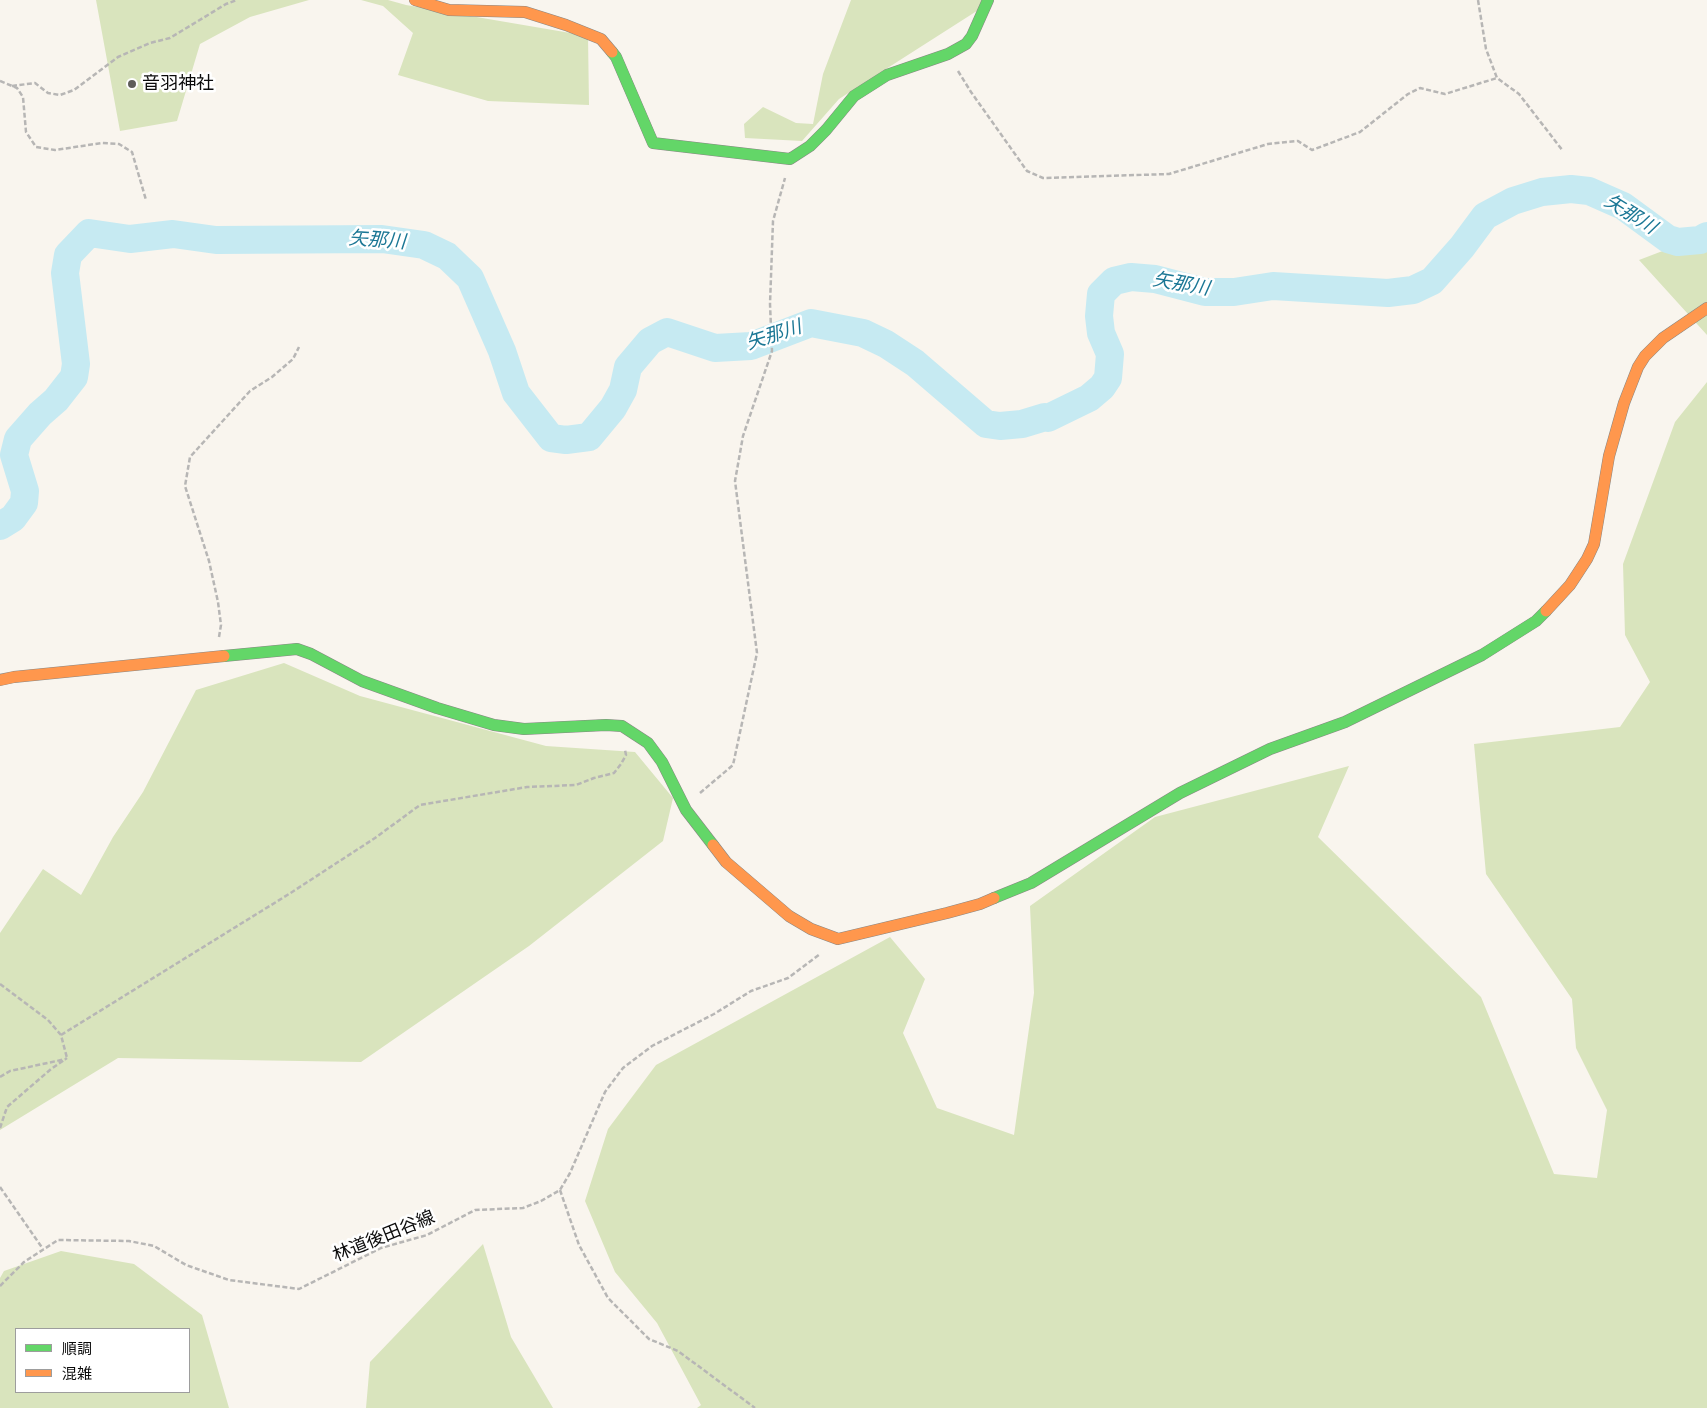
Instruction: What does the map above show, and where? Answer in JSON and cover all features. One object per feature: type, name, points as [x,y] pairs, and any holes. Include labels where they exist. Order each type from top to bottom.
[{"type":"street","points":[[415,0],[449,10],[525,12],[566,24],[600,40],[616,57],[653,143],[790,159],[810,146],[854,96],[888,75],[948,54],[966,44],[972,36],[988,0]]},
{"type":"street","points":[[0,680],[14,677],[297,649],[311,654],[362,681],[437,708],[494,725],[524,729],[622,726],[648,743],[662,762],[686,810],[726,862],[779,908],[811,928],[838,938],[947,914],[980,904],[1031,883],[1180,793],[1270,749],[1345,722],[1482,655],[1536,621],[1562,596],[1584,565],[1594,544],[1609,456],[1624,402],[1638,367],[1645,356],[1663,338],[1707,308]]},
{"type":"path","points":[[12,86],[35,84],[48,93],[60,95],[74,90],[118,57],[150,43],[170,38],[226,4],[237,0]]},
{"type":"path","points":[[1478,0],[1486,49],[1497,78],[1519,94],[1563,151]]},
{"type":"path","points":[[948,54],[971,92],[1027,171],[1043,178],[1168,174],[1268,144],[1298,141],[1312,150],[1360,132],[1408,94],[1420,88],[1445,94],[1497,78]]},
{"type":"path","points":[[0,81],[17,88],[23,97],[26,132],[36,147],[55,150],[102,143],[120,144],[132,152],[146,200]]},
{"type":"path","points":[[686,810],[696,796],[733,766],[757,653],[735,482],[743,436],[772,351],[770,304],[773,221],[790,159]]},
{"type":"path","points":[[216,656],[221,625],[218,602],[209,561],[184,486],[190,457],[250,391],[272,377],[293,359],[299,347]]},
{"type":"path","points":[[61,1035],[290,894],[375,838],[420,804],[527,787],[576,785],[614,773],[626,755],[622,726]]},
{"type":"path","points":[[755,1408],[678,1351],[649,1339],[608,1298],[579,1245],[560,1190],[570,1173],[605,1092],[623,1068],[652,1046],[714,1014],[751,991],[788,978],[811,962],[838,938]]},
{"type":"path","points":[[0,984],[48,1020],[61,1035],[67,1058]]},
{"type":"path","points":[[0,1077],[10,1071],[67,1058]]},
{"type":"path","points":[[0,1128],[7,1107],[67,1058]]},
{"type":"path","points":[[0,1187],[43,1249]]},
{"type":"path","name":"林道後田谷線","points":[[0,1286],[24,1262],[58,1240],[129,1241],[154,1246],[186,1266],[229,1280],[298,1289],[381,1248],[427,1235],[475,1210],[523,1208],[541,1201],[560,1190]]},
{"type":"green space","points":[[96,0],[309,0],[250,17],[200,44],[177,121],[120,131]]},
{"type":"green space","points":[[361,0],[388,0],[406,5],[588,36],[589,105],[488,101],[398,75],[413,33],[383,6]]},
{"type":"green space","points":[[851,0],[994,0],[839,99],[802,141],[745,138],[744,124],[763,107],[796,123],[813,124],[823,74]]},
{"type":"green space","points":[[1707,234],[1707,335],[1639,260]]},
{"type":"green space","points":[[1707,382],[1707,1408],[697,1408],[701,1405],[657,1323],[615,1272],[585,1201],[608,1129],[656,1065],[890,937],[925,979],[903,1033],[937,1108],[1014,1135],[1034,993],[1030,906],[1155,817],[1349,766],[1318,837],[1481,997],[1554,1174],[1597,1178],[1607,1110],[1576,1048],[1572,999],[1486,874],[1474,744],[1620,727],[1650,682],[1625,635],[1623,564],[1675,422]]},
{"type":"green space","points":[[284,663],[360,696],[546,746],[635,752],[673,798],[663,841],[529,946],[361,1062],[118,1058],[0,1130],[0,933],[43,869],[81,895],[113,837],[143,792],[196,690]]},
{"type":"green space","points":[[483,1244],[511,1337],[553,1408],[366,1408],[370,1362]]},
{"type":"green space","points":[[61,1251],[134,1264],[202,1315],[229,1408],[0,1408],[0,1278],[4,1271]]},
{"type":"waterway","name":"矢那川","points":[[0,526],[13,518],[24,503],[25,491],[14,455],[18,439],[40,414],[56,400],[74,377],[76,364],[65,273],[68,255],[89,233],[130,239],[173,234],[216,240],[382,239],[424,245],[447,256],[470,278],[502,351],[516,393],[551,438],[566,440],[589,437],[613,408],[623,390],[628,367],[650,341],[667,332],[715,348],[751,346],[811,323],[863,333],[886,344],[915,363],[986,424],[1000,426],[1022,424],[1045,417],[1048,418],[1089,398],[1102,387],[1108,378],[1110,354],[1101,333],[1099,316],[1101,294],[1114,281],[1131,277],[1155,279],[1205,292],[1234,292],[1273,286],[1388,293],[1413,290],[1432,281],[1462,247],[1485,216],[1513,201],[1542,192],[1571,189],[1589,191],[1623,206],[1668,239],[1678,242],[1700,240],[1707,236]]},
{"type":"traffic: fast","points":[[612,52],[616,57],[653,143],[790,159],[810,146],[854,96],[887,75],[948,54],[966,44],[972,36],[988,0]]},
{"type":"traffic: fast","points":[[994,898],[1031,883],[1180,793],[1270,749],[1345,722],[1482,655],[1536,621],[1546,611]]},
{"type":"traffic: fast","points":[[224,656],[297,649],[311,654],[362,681],[437,708],[494,725],[524,729],[622,726],[648,743],[662,762],[686,810],[713,845]]},
{"type":"traffic: slow","points":[[415,0],[449,10],[525,12],[601,39],[612,52]]},
{"type":"traffic: slow","points":[[1546,611],[1570,585],[1587,559],[1594,544],[1609,456],[1624,403],[1638,367],[1645,356],[1663,338],[1707,308]]},
{"type":"traffic: slow","points":[[0,680],[224,656]]},
{"type":"traffic: slow","points":[[713,845],[726,862],[789,916],[811,929],[838,939],[947,913],[994,898]]},
{"type":"place","name":"音羽神社","points":[[132,84]]}]
